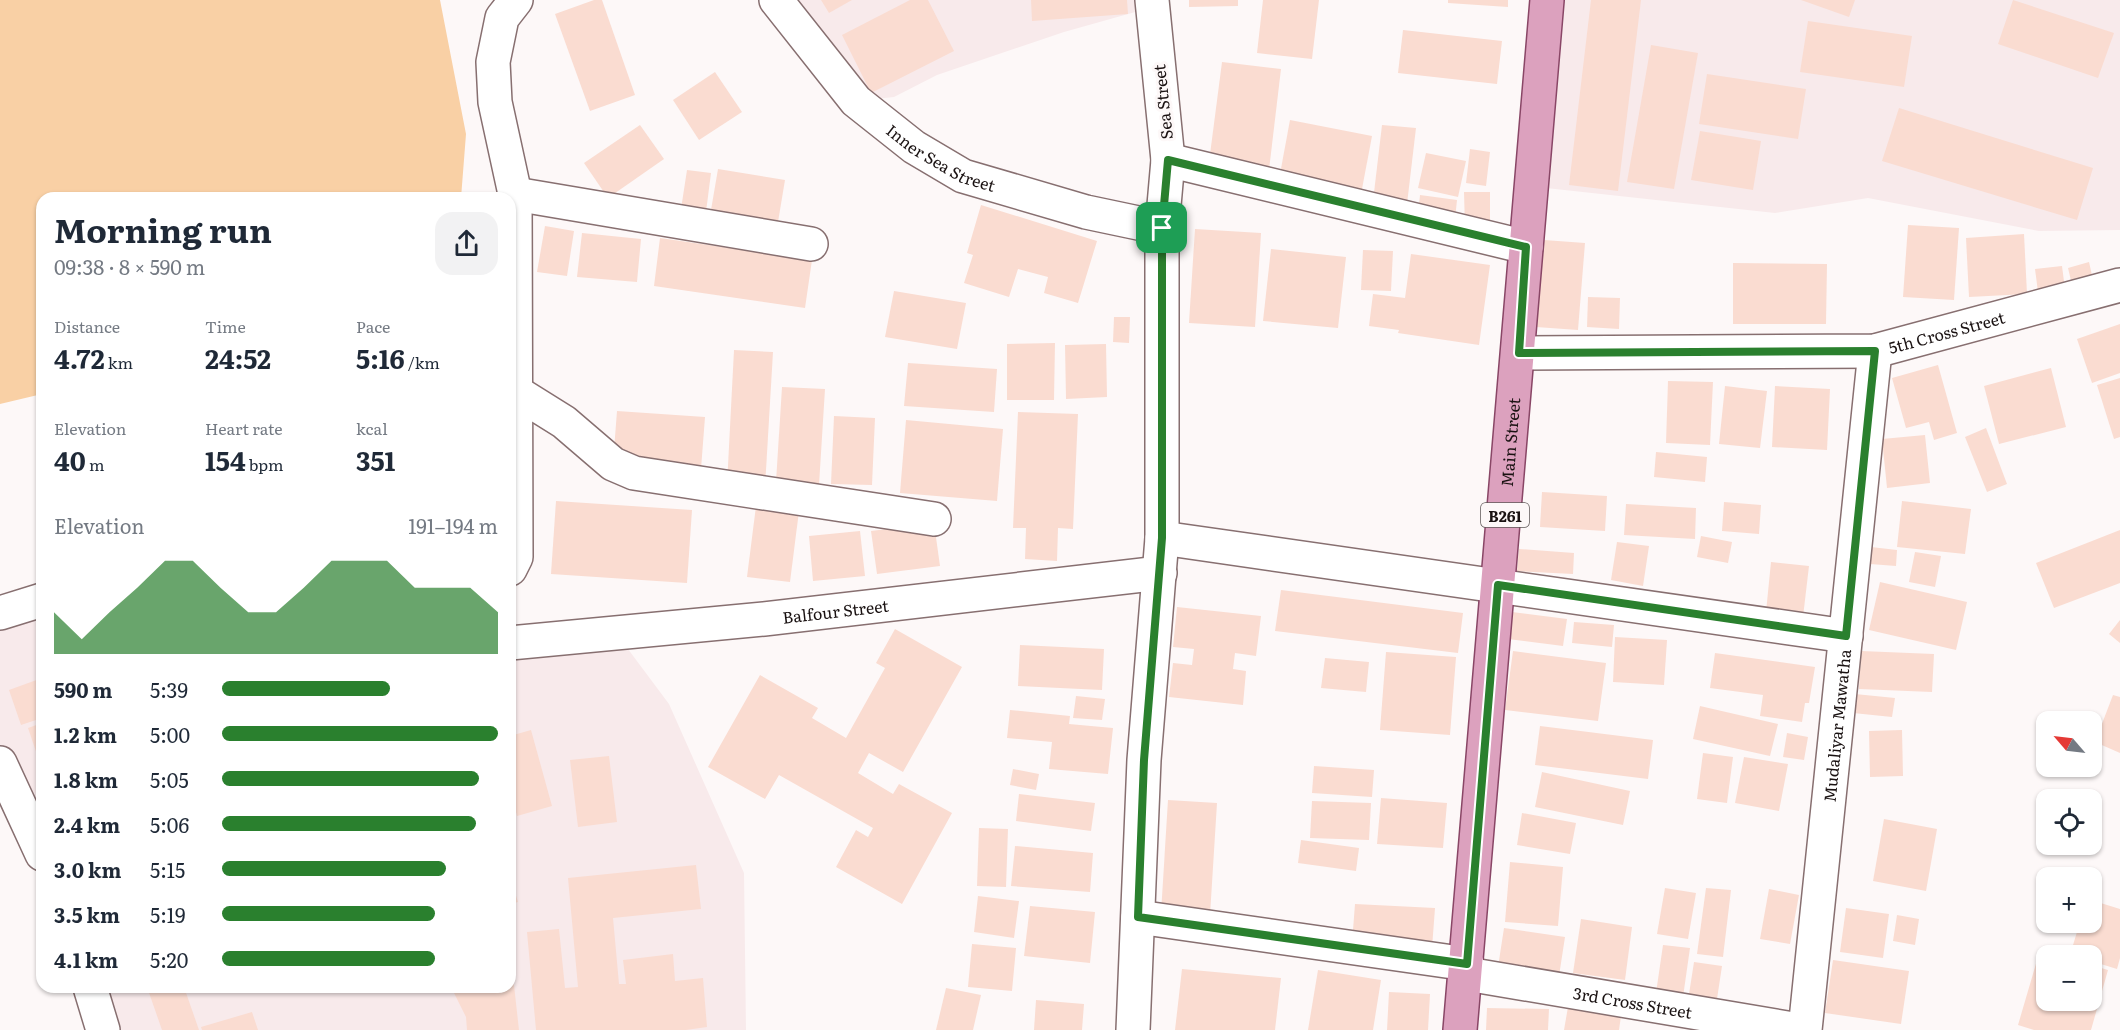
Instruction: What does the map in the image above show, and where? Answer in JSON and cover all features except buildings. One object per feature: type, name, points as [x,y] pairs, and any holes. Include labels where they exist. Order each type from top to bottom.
[{"type":"main road","name":"Main Street","points":[[1460,1030],[1467,969],[1547,0]]},
{"type":"street","points":[[515,192],[495,102],[493,62],[502,18],[516,0]]},
{"type":"street","name":"Inner Sea Street","points":[[776,0],[856,101],[914,147],[963,176],[1086,212],[1162,228]]},
{"type":"street","name":"Sea Street","points":[[1133,1030],[1144,760],[1162,538],[1162,228],[1168,160],[1152,0]]},
{"type":"street","points":[[1168,160],[1526,247]]},
{"type":"street","points":[[516,194],[811,244]]},
{"type":"street","name":"5th Cross Street","points":[[1519,353],[1875,351],[2120,285]]},
{"type":"street","name":"Mudaliyar Mawatha","points":[[1805,1030],[1875,351]]},
{"type":"street","points":[[516,392],[564,422],[613,464],[634,473],[934,519]]},
{"type":"street","points":[[516,392],[516,557]]},
{"type":"street","points":[[1162,538],[1846,636]]},
{"type":"street","name":"Balfour Street","points":[[516,642],[764,619],[1160,573]]},
{"type":"street","points":[[0,613],[36,602]]},
{"type":"street","points":[[0,763],[36,841]]},
{"type":"street","name":"3rd Cross Street","points":[[1138,917],[1467,969],[1799,1030]]},
{"type":"street","points":[[92,993],[103,1030]]},
{"type":"shaded area","points":[[0,0],[440,0],[466,134],[461,192],[36,192],[36,395],[0,404]]},
{"type":"shaded area","points":[[776,0],[1152,0],[1153,7],[1064,32],[937,75],[894,97],[856,101]]},
{"type":"shaded area","points":[[1560,0],[2120,0],[2120,230],[2039,231],[1868,198],[1775,213],[1546,188]]},
{"type":"shaded area","points":[[36,602],[36,841],[0,763],[0,613]]},
{"type":"shaded area","points":[[616,633],[669,704],[744,873],[746,1030],[98,1030],[88,993],[516,993],[516,642]]},
{"type":"route","points":[[1168,160],[1526,247],[1519,353],[1875,351],[1846,636],[1498,585],[1467,964],[1138,917],[1144,760],[1162,538],[1162,228],[1168,160]]}]
